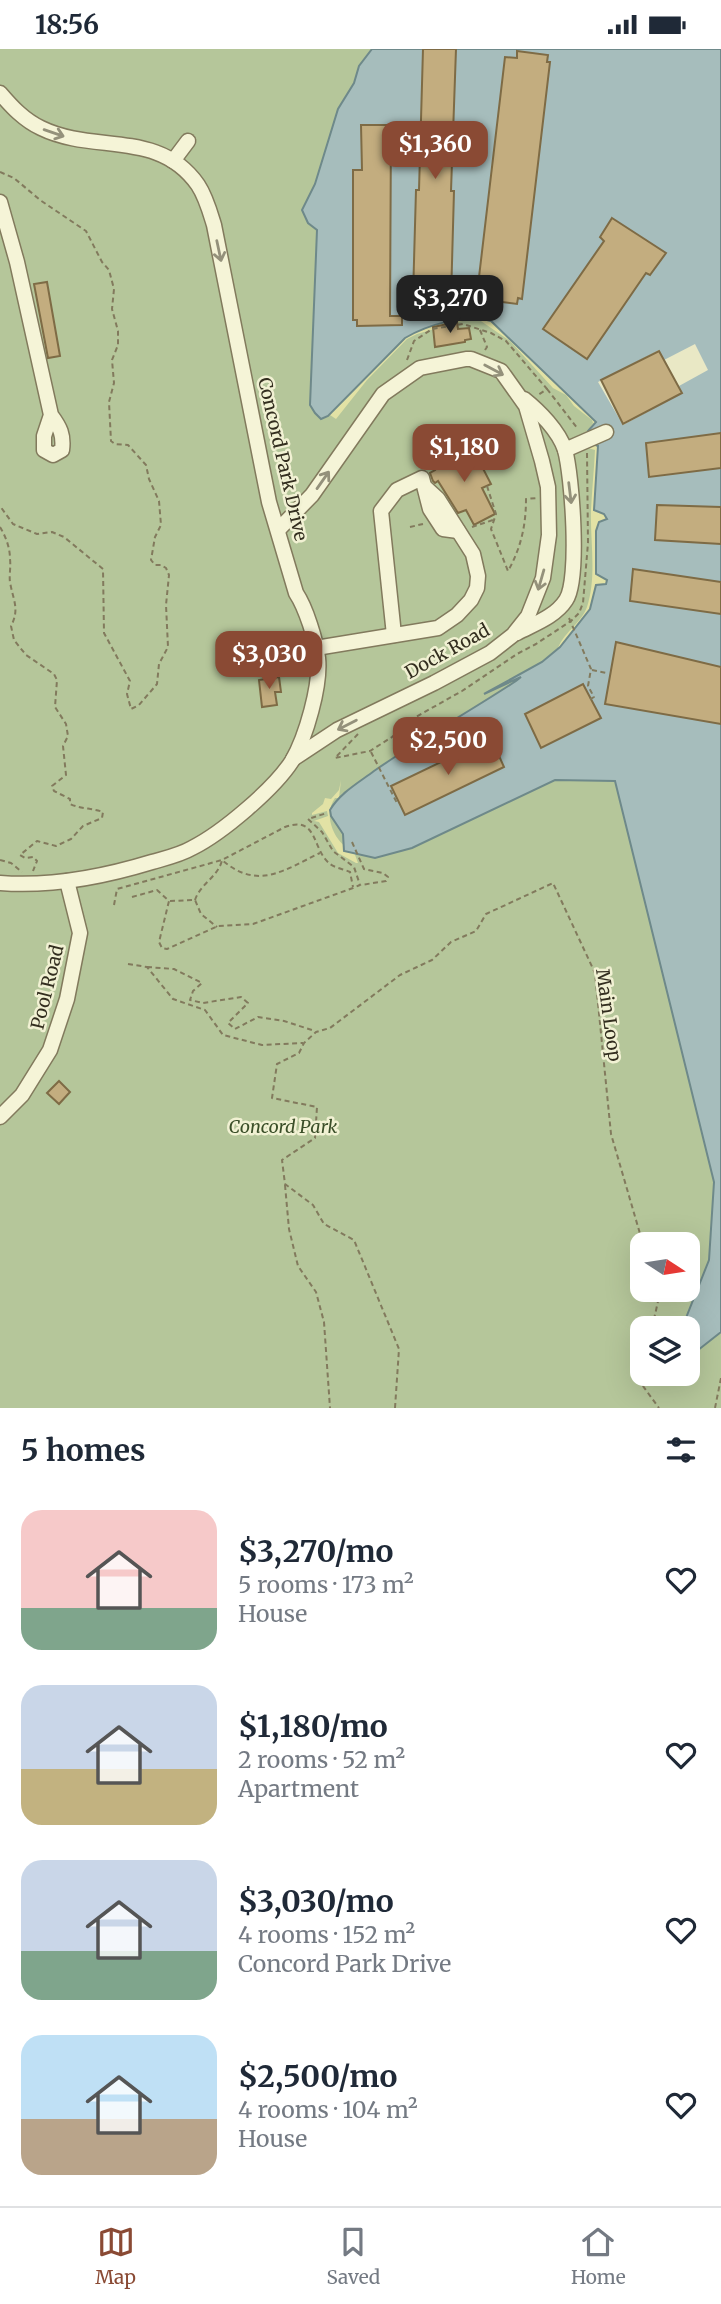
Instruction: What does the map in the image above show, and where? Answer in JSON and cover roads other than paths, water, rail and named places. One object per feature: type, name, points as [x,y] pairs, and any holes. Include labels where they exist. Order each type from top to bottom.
[{"type":"street","name":"Concord Park Drive","points":[[0,93],[25,118],[40,128],[83,140],[146,148],[173,161],[199,186],[214,225],[264,466],[269,502],[318,658],[312,710],[292,760],[256,801],[226,825],[193,848],[128,869],[67,881],[0,883]]},
{"type":"street","points":[[173,161],[188,141]]},
{"type":"street","points":[[0,202],[17,262],[51,415]]},
{"type":"street","name":"Dock Road","points":[[278,530],[312,495],[385,392],[420,368],[466,359],[477,362],[501,372],[526,405],[548,487],[549,529],[541,583],[528,616],[513,635],[477,661],[337,730],[292,760]]},
{"type":"street","points":[[513,635],[552,614],[566,600],[573,578],[574,527],[565,450],[555,432],[518,394]]},
{"type":"street","points":[[565,450],[606,432]]},
{"type":"street","points":[[316,648],[422,632],[447,623],[473,596],[478,576],[473,554],[458,531],[443,529],[430,509],[422,478],[397,491],[381,511],[394,635]]},
{"type":"street","name":"Pool Road","points":[[0,1117],[22,1095],[50,1050],[67,999],[80,933],[67,881]]},
{"type":"water","points":[[372,49],[721,49],[721,1332],[700,1349],[700,1316],[687,1316],[692,1302],[700,1302],[700,1283],[709,1260],[714,1182],[615,781],[555,780],[412,848],[375,858],[344,851],[343,834],[331,816],[330,810],[334,804],[356,784],[516,681],[521,677],[484,694],[542,662],[560,647],[590,609],[596,585],[606,584],[607,580],[596,574],[596,531],[599,522],[607,519],[604,514],[594,510],[598,446],[593,444],[588,431],[596,422],[491,321],[459,319],[414,333],[405,338],[328,416],[321,419],[310,405],[317,230],[308,223],[302,210],[315,184],[338,109],[354,83],[359,66]]},
{"type":"park label","name":"Concord Park","points":[[283,1126]]}]
